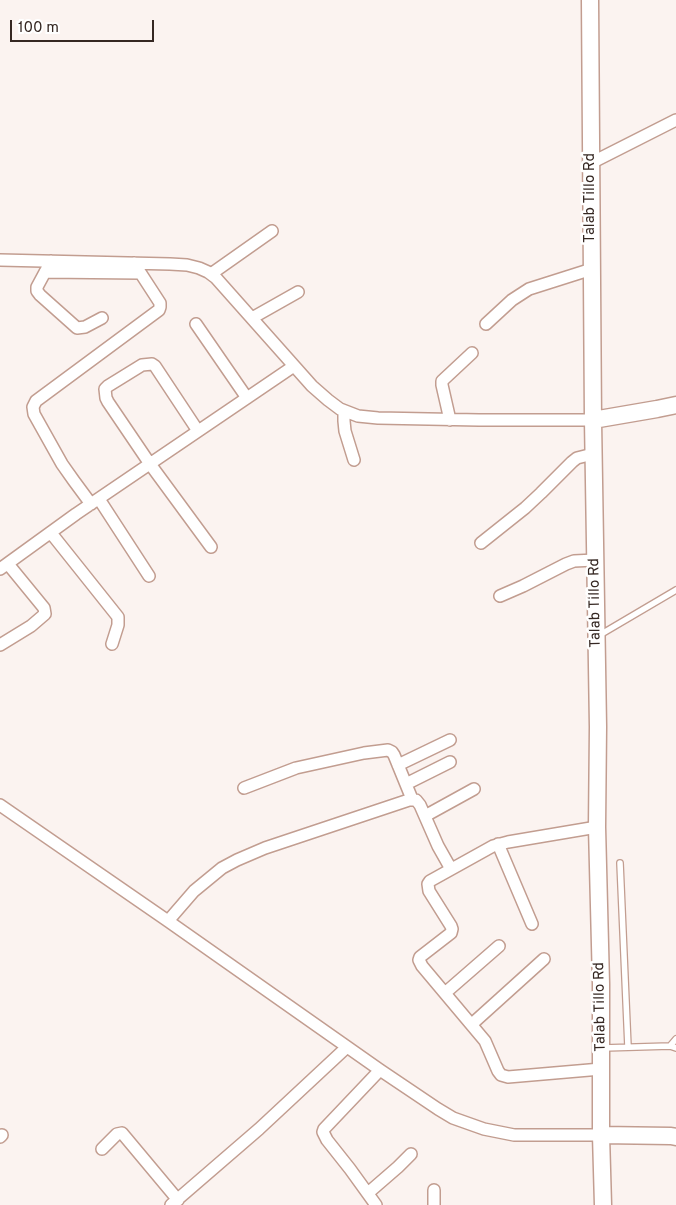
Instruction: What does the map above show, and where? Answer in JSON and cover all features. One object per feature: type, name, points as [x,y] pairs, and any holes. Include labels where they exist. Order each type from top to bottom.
[{"type":"main road","name":"Talab Tillo Rd","points":[[590,0],[593,454],[598,727],[597,827],[601,984],[603,1205]]},
{"type":"main road","points":[[593,420],[657,410],[676,405]]},
{"type":"main road","points":[[601,1135],[676,1137]]},
{"type":"street","points":[[591,163],[676,120]]},
{"type":"street","points":[[211,274],[272,231]]},
{"type":"street","points":[[0,260],[47,268],[138,268],[188,265],[211,274],[312,386],[344,416],[346,435],[354,460]]},
{"type":"street","points":[[47,268],[37,287],[38,293],[74,326],[85,327],[102,318]]},
{"type":"street","points":[[138,268],[160,303],[158,310],[36,401],[33,407],[34,414],[62,464],[74,481],[95,501],[149,576]]},
{"type":"street","points":[[486,324],[512,300],[528,289],[592,270]]},
{"type":"street","points":[[252,318],[298,292]]},
{"type":"street","points":[[196,324],[247,398]]},
{"type":"street","points":[[450,420],[442,380],[472,353]]},
{"type":"street","points":[[198,431],[155,366],[142,364],[105,389],[106,398],[150,464],[211,547]]},
{"type":"street","points":[[0,645],[31,626],[44,616],[45,612],[44,608],[4,566],[95,501],[294,366]]},
{"type":"street","points":[[344,416],[450,420],[593,420]]},
{"type":"street","points":[[480,543],[525,508],[577,458],[593,454]]},
{"type":"street","points":[[50,533],[118,617],[118,625],[112,644]]},
{"type":"street","points":[[500,596],[566,564],[595,560]]},
{"type":"street","points":[[398,765],[450,740]]},
{"type":"street","points":[[244,788],[296,768],[353,755],[388,750],[392,752],[412,800]]},
{"type":"street","points":[[406,784],[450,762]]},
{"type":"street","points":[[425,816],[474,789]]},
{"type":"street","points":[[168,921],[194,891],[211,876],[230,864],[272,846],[412,800],[418,802],[451,869]]},
{"type":"street","points":[[0,805],[380,1070],[453,1118],[484,1129],[514,1135],[601,1135]]},
{"type":"street","points":[[597,827],[498,844],[430,881],[428,884],[429,891],[451,926],[452,931],[420,957],[419,960],[485,1041],[501,1076],[601,1069]]},
{"type":"street","points":[[498,844],[532,924]]},
{"type":"street","points":[[445,993],[499,946]]},
{"type":"street","points":[[472,1024],[544,959]]},
{"type":"street","points":[[102,1149],[117,1134],[122,1133],[177,1203],[347,1047]]},
{"type":"street","points":[[376,1205],[326,1140],[323,1130],[380,1070]]},
{"type":"street","points":[[368,1193],[411,1154]]},
{"type":"street","points":[[434,1190],[434,1205]]},
{"type":"lane","points":[[596,637],[676,590]]},
{"type":"lane","points":[[620,863],[628,1048]]},
{"type":"lane","points":[[601,1048],[673,1047],[676,1038]]}]
